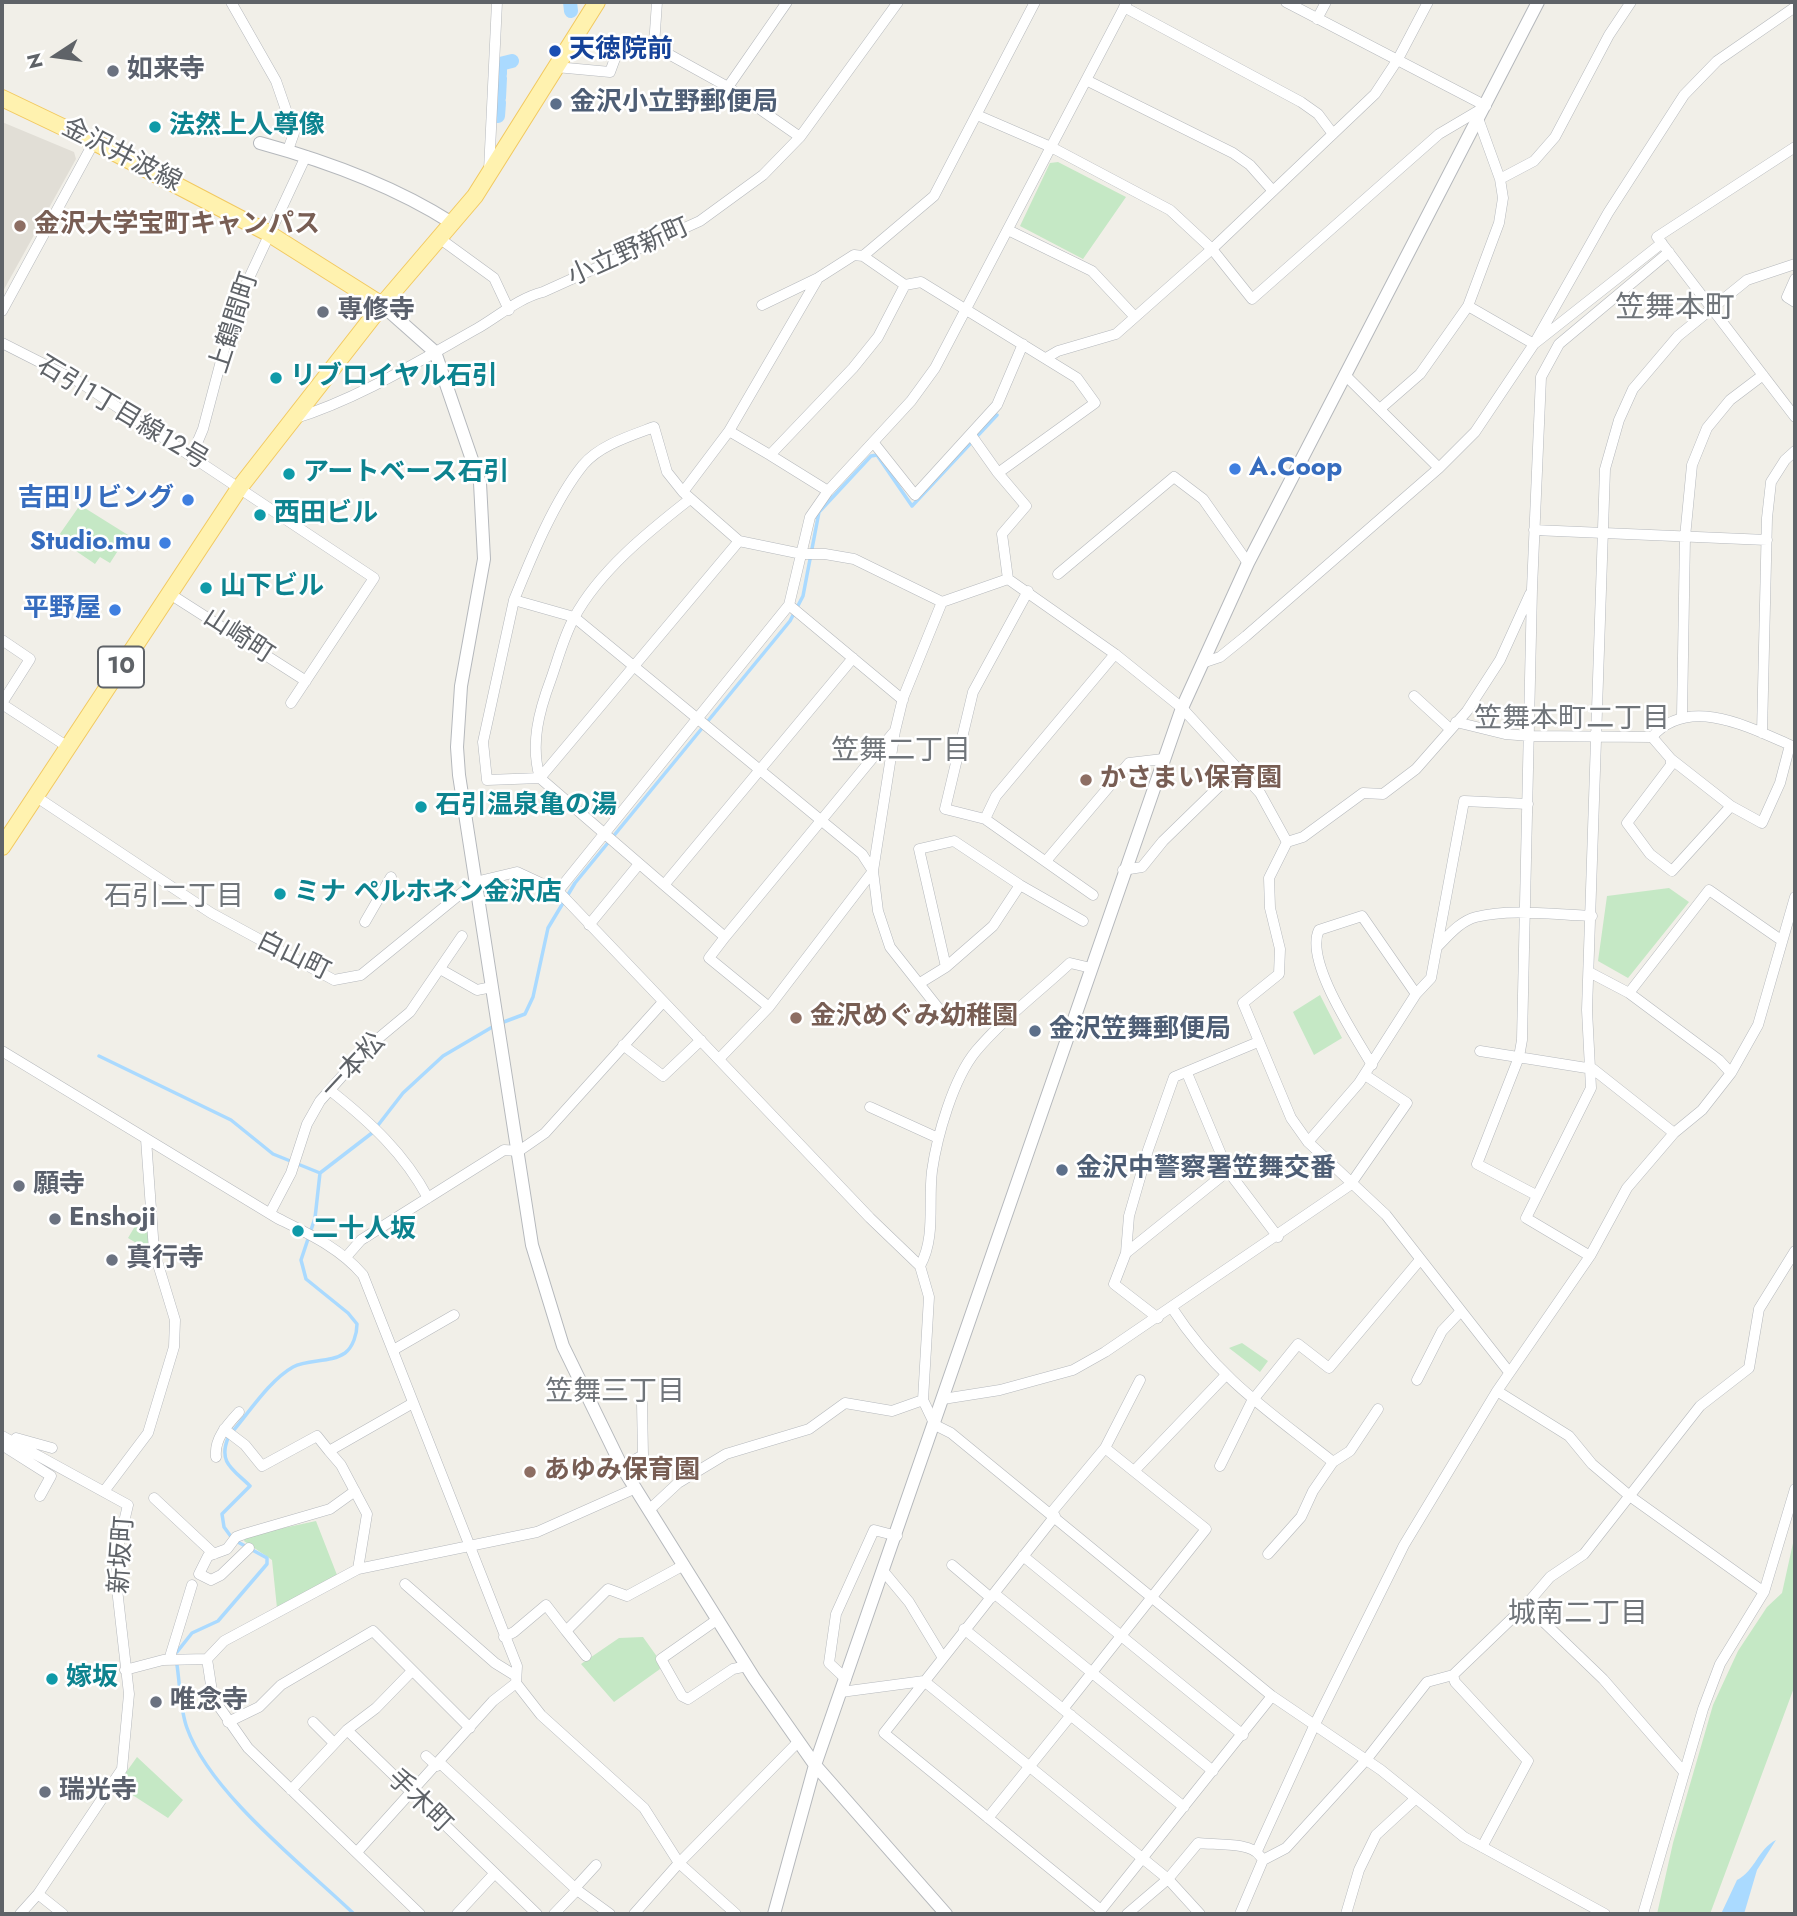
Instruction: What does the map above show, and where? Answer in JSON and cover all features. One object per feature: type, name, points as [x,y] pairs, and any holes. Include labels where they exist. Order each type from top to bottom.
[{"type":"main road","name":"10","points":[[2,847],[240,487],[382,305],[489,175],[597,2]]},
{"type":"main road","name":"金沢井波線","points":[[2,98],[94,142],[268,233],[382,305]]},
{"type":"street","points":[[230,2],[276,81],[294,133],[288,150]]},
{"type":"street","points":[[489,175],[497,2]]},
{"type":"street","points":[[654,46],[657,2]]},
{"type":"street","points":[[728,87],[787,2]]},
{"type":"street","name":"小立野新町","points":[[293,419],[330,407],[435,352],[509,310],[524,297],[543,292],[700,222],[763,175],[800,137],[898,2]]},
{"type":"street","points":[[863,256],[934,196],[1035,2]]},
{"type":"street","points":[[1286,2],[1486,106]]},
{"type":"street","points":[[1317,19],[1326,2]]},
{"type":"street","points":[[1046,358],[1058,351],[1116,334],[1212,249],[1375,94],[1398,59],[1428,2]]},
{"type":"street","points":[[774,1914],[815,1765],[897,1536],[1124,870],[1182,708],[1248,563],[1479,121],[1538,2]]},
{"type":"street","points":[[1500,179],[1534,161],[1555,137],[1609,35],[1631,2]]},
{"type":"street","points":[[558,891],[789,605],[810,517],[828,491],[911,401],[935,368],[1125,5],[1301,102],[1318,114],[1334,134]]},
{"type":"street","points":[[1202,663],[1220,657],[1246,636],[1439,468],[1475,432],[1534,344],[1608,214],[1684,95],[1717,61],[1795,7]]},
{"type":"street","points":[[556,67],[610,72],[620,45],[654,46],[728,87],[800,137]]},
{"type":"street","points":[[1086,80],[1233,153],[1251,165],[1273,191]]},
{"type":"street","points":[[977,115],[1051,147],[1170,209],[1212,249],[1252,299],[1439,134],[1486,106]]},
{"type":"street","points":[[1381,408],[1420,374],[1468,306],[1499,223],[1503,198],[1500,179],[1479,121]]},
{"type":"street","points":[[2,311],[94,142]]},
{"type":"street","points":[[260,142],[306,156],[421,204],[452,223]]},
{"type":"street","points":[[1795,147],[1657,237],[1795,417]]},
{"type":"street","name":"上鶴間町","points":[[192,455],[204,429],[235,308],[306,156]]},
{"type":"street","points":[[1008,230],[1092,271],[1135,317]]},
{"type":"street","points":[[439,238],[494,278],[509,310]]},
{"type":"street","points":[[1534,344],[1662,243]]},
{"type":"street","points":[[1536,1195],[1477,1164],[1519,1057],[1532,589],[1541,377],[1559,344],[1669,252]]},
{"type":"street","points":[[762,305],[818,278],[854,255],[863,256],[905,285],[921,282],[1077,377],[1095,403],[998,473]]},
{"type":"street","points":[[1590,1256],[1526,1218],[1591,1088],[1593,1069],[1589,1055],[1589,972],[1605,469],[1619,420],[1633,389],[1678,336],[1747,280],[1795,264]]},
{"type":"street","points":[[725,937],[540,778],[535,763],[538,715],[574,617],[618,561],[686,496],[729,430],[818,278]]},
{"type":"street","points":[[1795,279],[1787,297],[1795,302]]},
{"type":"street","points":[[770,455],[853,368],[878,337],[905,285]]},
{"type":"street","points":[[382,305],[435,352],[480,483],[484,559],[461,686],[457,747],[475,882],[532,1245],[563,1346],[622,1467],[798,1742],[815,1765],[946,1914]]},
{"type":"street","points":[[1468,306],[1534,344]]},
{"type":"street","name":"石引1丁目線12号","points":[[2,343],[80,383],[374,578],[306,681]]},
{"type":"street","points":[[873,443],[915,495],[996,405],[1023,344]]},
{"type":"street","points":[[1682,716],[1685,537],[1692,466],[1707,428],[1730,400],[1763,375]]},
{"type":"street","points":[[1346,376],[1439,468]]},
{"type":"street","points":[[740,541],[540,778],[487,780],[483,742],[514,600],[528,565],[584,464],[613,443],[654,427],[667,472],[686,496],[740,541],[802,554],[825,554],[871,565],[942,602],[1008,579]]},
{"type":"street","points":[[729,430],[828,491]]},
{"type":"street","points":[[971,435],[1026,506],[1002,534],[1008,579]]},
{"type":"street","points":[[1762,733],[1771,482],[1785,460],[1795,451]]},
{"type":"street","points":[[1058,574],[1174,477],[1203,499],[1248,563]]},
{"type":"street","points":[[1534,530],[1767,540]]},
{"type":"street","points":[[1008,579],[1115,654],[1182,708],[1260,793],[1287,842]]},
{"type":"street","points":[[1509,1372],[1419,1261],[1386,1215],[1350,1185],[1308,1142],[1290,1118],[1243,1003],[1279,974],[1280,948],[1270,908],[1269,878],[1287,842],[1303,837],[1363,793],[1383,794],[1401,783],[1467,711],[1500,660],[1532,589]]},
{"type":"street","points":[[1028,591],[973,692],[945,809],[985,819],[1094,895]]},
{"type":"street","name":"山崎町","points":[[170,594],[306,681]]},
{"type":"street","points":[[514,600],[574,617],[759,772],[862,854],[873,871]]},
{"type":"street","points":[[939,1009],[890,947],[878,911],[873,871],[895,731],[903,700],[942,602]]},
{"type":"street","points":[[789,605],[903,700]]},
{"type":"street","points":[[2,640],[30,659],[2,703],[68,747]]},
{"type":"street","points":[[985,819],[996,796],[1115,654]]},
{"type":"street","points":[[664,886],[853,658]]},
{"type":"street","points":[[291,703],[306,681]]},
{"type":"street","points":[[1414,696],[1452,725],[1530,736],[1652,737],[1671,759],[1731,806],[1762,823],[1765,820],[1790,745],[1738,722],[1682,716],[1662,725],[1652,737]]},
{"type":"street","points":[[769,1007],[709,958],[895,731]]},
{"type":"street","points":[[1046,861],[1129,764],[1163,759]]},
{"type":"street","points":[[1671,759],[1671,765],[1627,823],[1650,854],[1664,866],[1672,872],[1731,806]]},
{"type":"street","points":[[1124,870],[1142,867],[1163,841],[1237,769]]},
{"type":"street","name":"白山町","points":[[35,796],[211,913],[334,980],[362,975],[475,882]]},
{"type":"street","points":[[1308,1142],[1372,1065],[1416,995],[1431,978],[1464,801],[1528,804]]},
{"type":"street","points":[[946,967],[919,849],[954,841],[1020,885],[1083,921]]},
{"type":"street","points":[[589,925],[639,864]]},
{"type":"street","points":[[719,1059],[769,1007],[873,871]]},
{"type":"street","points":[[475,882],[517,872],[558,891],[870,1218],[920,1266],[929,1297],[923,1400],[935,1425],[951,1433],[1053,1514],[1272,1696],[1366,1760],[1414,1800],[1482,1847],[1605,1914]]},
{"type":"street","points":[[365,922],[391,877]]},
{"type":"street","points":[[920,983],[946,967],[993,926],[1020,885]]},
{"type":"street","points":[[1629,993],[1709,890],[1781,940]]},
{"type":"street","points":[[1257,1850],[1315,1724],[1404,1545],[1497,1391],[1590,1256],[1627,1188],[1674,1133],[1702,1110],[1731,1073],[1758,1025],[1795,897]]},
{"type":"street","points":[[1437,947],[1459,925],[1475,917],[1524,914],[1592,916]]},
{"type":"street","points":[[1372,1065],[1327,988],[1315,938],[1319,930],[1363,916],[1416,995]]},
{"type":"street","name":"一本松","points":[[273,1215],[291,1173],[307,1124],[368,1047],[410,1012],[462,936]]},
{"type":"street","points":[[920,1266],[927,1253],[932,1174],[938,1138],[962,1075],[975,1052],[1070,962],[1091,968]]},
{"type":"street","points":[[440,969],[477,990],[492,988]]},
{"type":"street","points":[[1589,972],[1629,993],[1719,1060],[1731,1073]]},
{"type":"street","points":[[347,1256],[361,1240],[504,1150],[519,1151],[545,1133],[663,1002]]},
{"type":"street","points":[[623,1045],[663,1076],[701,1040]]},
{"type":"street","points":[[1158,1318],[1114,1284],[1126,1252],[1129,1216],[1148,1150],[1174,1077],[1258,1042]]},
{"type":"street","points":[[2,1051],[273,1215],[347,1256],[363,1275],[395,1349],[413,1403],[517,1666],[516,1679],[357,1852]]},
{"type":"street","points":[[1480,1051],[1593,1069],[1674,1133]]},
{"type":"street","points":[[1186,1073],[1228,1171],[1278,1237]]},
{"type":"street","points":[[943,1399],[1000,1390],[1073,1370],[1158,1318],[1350,1185],[1407,1103],[1365,1074]]},
{"type":"street","points":[[331,1091],[377,1128],[416,1175],[428,1198]]},
{"type":"street","points":[[870,1107],[938,1138]]},
{"type":"street","points":[[2,1435],[106,1491],[148,1433],[174,1347],[176,1320],[154,1251],[146,1139]]},
{"type":"street","points":[[1126,1252],[1228,1171]]},
{"type":"street","points":[[1240,1914],[1263,1860],[1286,1848],[1366,1760],[1427,1682],[1453,1675],[1526,1605],[1550,1577],[1584,1554],[1631,1497],[1676,1433],[1700,1406],[1749,1368],[1759,1309],[1795,1251]]},
{"type":"street","points":[[1220,1466],[1252,1401],[1298,1344],[1329,1368],[1419,1261]]},
{"type":"street","points":[[1172,1308],[1193,1340],[1225,1376],[1252,1401],[1333,1462]]},
{"type":"street","points":[[1417,1380],[1442,1331],[1460,1313]]},
{"type":"street","points":[[395,1349],[454,1315]]},
{"type":"street","points":[[1135,1469],[1225,1376]]},
{"type":"street","points":[[1140,1380],[1105,1448],[993,1596],[964,1629],[884,1733],[1099,1912],[1272,1696]]},
{"type":"street","points":[[1497,1391],[1569,1436],[1592,1464],[1631,1497],[1764,1592]]},
{"type":"street","points":[[649,1510],[678,1483],[719,1457],[750,1445],[809,1429],[845,1403],[892,1411],[923,1400]]},
{"type":"street","points":[[329,1451],[413,1403]]},
{"type":"street","points":[[622,1467],[643,1455],[642,1403]]},
{"type":"street","points":[[1268,1554],[1301,1517],[1313,1491],[1333,1462],[1350,1451],[1378,1409]]},
{"type":"street","points":[[216,1457],[215,1450],[224,1429],[239,1412]]},
{"type":"street","points":[[224,1429],[245,1445],[262,1466],[317,1436],[355,1490],[367,1514],[358,1569]]},
{"type":"street","points":[[2,1435],[52,1448]]},
{"type":"street","points":[[2,1445],[51,1476],[40,1496]]},
{"type":"street","points":[[988,1818],[1030,1769],[1093,1672],[1206,1529],[1135,1469],[1105,1448]]},
{"type":"street","points":[[20,1914],[38,1894],[122,1769],[128,1694],[125,1670],[169,1660],[207,1659],[224,1641],[358,1569],[537,1532],[636,1488]]},
{"type":"street","points":[[1643,1914],[1684,1772],[1720,1664],[1764,1592],[1795,1489]]},
{"type":"street","points":[[249,1548],[221,1575],[211,1580],[199,1574],[208,1556],[227,1549],[236,1537],[330,1509],[355,1490]]},
{"type":"street","name":"新坂町","points":[[106,1491],[128,1505],[119,1543],[117,1580],[125,1670]]},
{"type":"street","points":[[154,1498],[214,1554]]},
{"type":"street","points":[[846,1679],[829,1663],[836,1614],[874,1530],[897,1536]]},
{"type":"street","points":[[1023,1556],[1243,1735]]},
{"type":"street","points":[[566,1631],[608,1589],[626,1597],[684,1565]]},
{"type":"street","points":[[952,1565],[1093,1672],[1213,1770]]},
{"type":"street","points":[[884,1572],[909,1602],[943,1658]]},
{"type":"street","points":[[405,1584],[516,1679],[541,1714],[644,1808],[679,1863],[736,1914]]},
{"type":"street","points":[[169,1660],[192,1585]]},
{"type":"street","points":[[504,1637],[514,1633],[546,1605],[586,1656]]},
{"type":"street","points":[[1526,1605],[1603,1679],[1684,1772]]},
{"type":"street","points":[[718,1619],[661,1660],[682,1696],[688,1699],[733,1670],[747,1666]]},
{"type":"street","points":[[964,1629],[1184,1807]]},
{"type":"street","points":[[228,1722],[259,1707],[281,1685],[373,1631],[411,1672],[470,1728]]},
{"type":"street","points":[[207,1659],[213,1698],[248,1748],[420,1914]]},
{"type":"street","points":[[291,1790],[347,1730],[376,1708],[411,1672]]},
{"type":"street","points":[[1453,1675],[1455,1682],[1528,1761],[1482,1847]]},
{"type":"street","points":[[841,1692],[924,1681],[1168,1880],[1200,1914]]},
{"type":"street","points":[[313,1722],[334,1743]]},
{"type":"street","name":"手木町","points":[[347,1730],[410,1794],[537,1914]]},
{"type":"street","points":[[635,1914],[679,1863],[798,1742]]},
{"type":"street","points":[[426,1756],[576,1889],[610,1914]]},
{"type":"street","points":[[1346,1914],[1359,1870],[1376,1835],[1414,1800]]},
{"type":"street","points":[[1127,1914],[1168,1880],[1198,1843],[1225,1847],[1244,1845],[1257,1850],[1263,1860]]},
{"type":"street","points":[[554,1914],[596,1865]]},
{"type":"street","points":[[457,1914],[494,1874]]},
{"type":"street","points":[[38,1894],[63,1914]]},
{"type":"shaded area","name":"金沢大学宝町キャンパス","points":[[2,122],[74,152],[76,159],[2,293]]},
{"type":"green space","points":[[1058,162],[1126,197],[1083,259],[1020,226],[1050,163]]},
{"type":"green space","points":[[80,505],[128,535],[110,563],[100,557],[95,564],[57,538]]},
{"type":"green space","points":[[1669,888],[1689,902],[1628,978],[1598,961],[1607,896]]},
{"type":"green space","points":[[1320,995],[1342,1038],[1314,1055],[1293,1012]]},
{"type":"green space","points":[[147,1206],[151,1246],[146,1249],[128,1238]]},
{"type":"green space","points":[[1242,1343],[1268,1361],[1260,1372],[1229,1348]]},
{"type":"green space","points":[[316,1521],[337,1575],[277,1608],[272,1560],[244,1541],[246,1536]]},
{"type":"green space","points":[[1795,1534],[1795,1685],[1710,1914],[1657,1914],[1673,1843],[1713,1705],[1738,1651],[1767,1607],[1782,1593]]},
{"type":"green space","points":[[643,1637],[658,1658],[660,1669],[614,1702],[581,1664],[619,1638]]},
{"type":"green space","points":[[137,1757],[183,1800],[168,1818],[117,1785]]},
{"type":"water","points":[[1776,1840],[1757,1870],[1744,1914],[1721,1914],[1737,1880]]},
{"type":"waterway","points":[[570,2],[571,11]]},
{"type":"waterway","points":[[500,74],[500,64],[512,61]]},
{"type":"waterway","points":[[499,98],[500,78]]},
{"type":"waterway","points":[[498,116],[499,103]]},
{"type":"waterway","points":[[501,1023],[525,1014],[533,997],[548,928],[575,883],[790,621],[803,596],[819,512],[871,456],[877,455],[912,506],[997,415]]},
{"type":"waterway","points":[[233,1431],[268,1388],[285,1373],[299,1365],[339,1356],[348,1350],[354,1340],[357,1324],[348,1313],[306,1279],[301,1260],[315,1218],[320,1173],[372,1133],[403,1093],[443,1056],[494,1026]]},
{"type":"waterway","points":[[99,1056],[231,1120],[273,1154],[320,1173]]},
{"type":"waterway","points":[[228,1438],[225,1447],[226,1460],[250,1486],[222,1514],[224,1527],[232,1538]]},
{"type":"waterway","points":[[177,1652],[192,1633],[218,1621],[267,1564],[267,1558],[236,1541]]},
{"type":"waterway","points":[[177,1665],[187,1728],[199,1753],[216,1778],[260,1827],[354,1914]]},
{"type":"place","name":"天徳院前","points":[[555,51]]},
{"type":"place","name":"如来寺","points":[[113,71]]},
{"type":"place","name":"金沢小立野郵便局","points":[[556,104]]},
{"type":"place","name":"法然上人尊像","points":[[155,127]]},
{"type":"place","name":"金沢大学宝町キャンパス","points":[[20,226]]},
{"type":"place","name":"専修寺","points":[[323,312]]},
{"type":"place","name":"リブロイヤル石引","points":[[276,378]]},
{"type":"place","name":"A.Coop","points":[[1235,469]]},
{"type":"place","name":"アートベース石引","points":[[289,474]]},
{"type":"place","name":"吉田リビング","points":[[188,500]]},
{"type":"place","name":"西田ビル","points":[[260,515]]},
{"type":"place","name":"Studio.mu","points":[[165,543]]},
{"type":"place","name":"山下ビル","points":[[206,588]]},
{"type":"place","name":"平野屋","points":[[115,610]]},
{"type":"place","name":"かさまい保育園","points":[[1086,780]]},
{"type":"place","name":"石引温泉亀の湯","points":[[421,807]]},
{"type":"place","name":"ミナ ペルホネン金沢店","points":[[280,894]]},
{"type":"place","name":"金沢めぐみ幼稚園","points":[[796,1018]]},
{"type":"place","name":"金沢笠舞郵便局","points":[[1035,1031]]},
{"type":"place","name":"金沢中警察署笠舞交番","points":[[1062,1170]]},
{"type":"place","name":"願寺","points":[[19,1186]]},
{"type":"place","name":"Enshoji","points":[[55,1219]]},
{"type":"place","name":"二十人坂","points":[[298,1231]]},
{"type":"place","name":"真行寺","points":[[112,1260]]},
{"type":"place","name":"あゆみ保育園","points":[[530,1472]]},
{"type":"place","name":"嫁坂","points":[[52,1679]]},
{"type":"place","name":"唯念寺","points":[[156,1702]]},
{"type":"place","name":"瑞光寺","points":[[45,1792]]},
{"type":"district","name":"笠舞本町","points":[[1675,310]]},
{"type":"district","name":"笠舞本町二丁目","points":[[1572,720]]},
{"type":"district","name":"笠舞二丁目","points":[[901,752]]},
{"type":"district","name":"石引二丁目","points":[[174,898]]},
{"type":"district","name":"笠舞三丁目","points":[[615,1393]]},
{"type":"district","name":"城南二丁目","points":[[1578,1615]]}]
